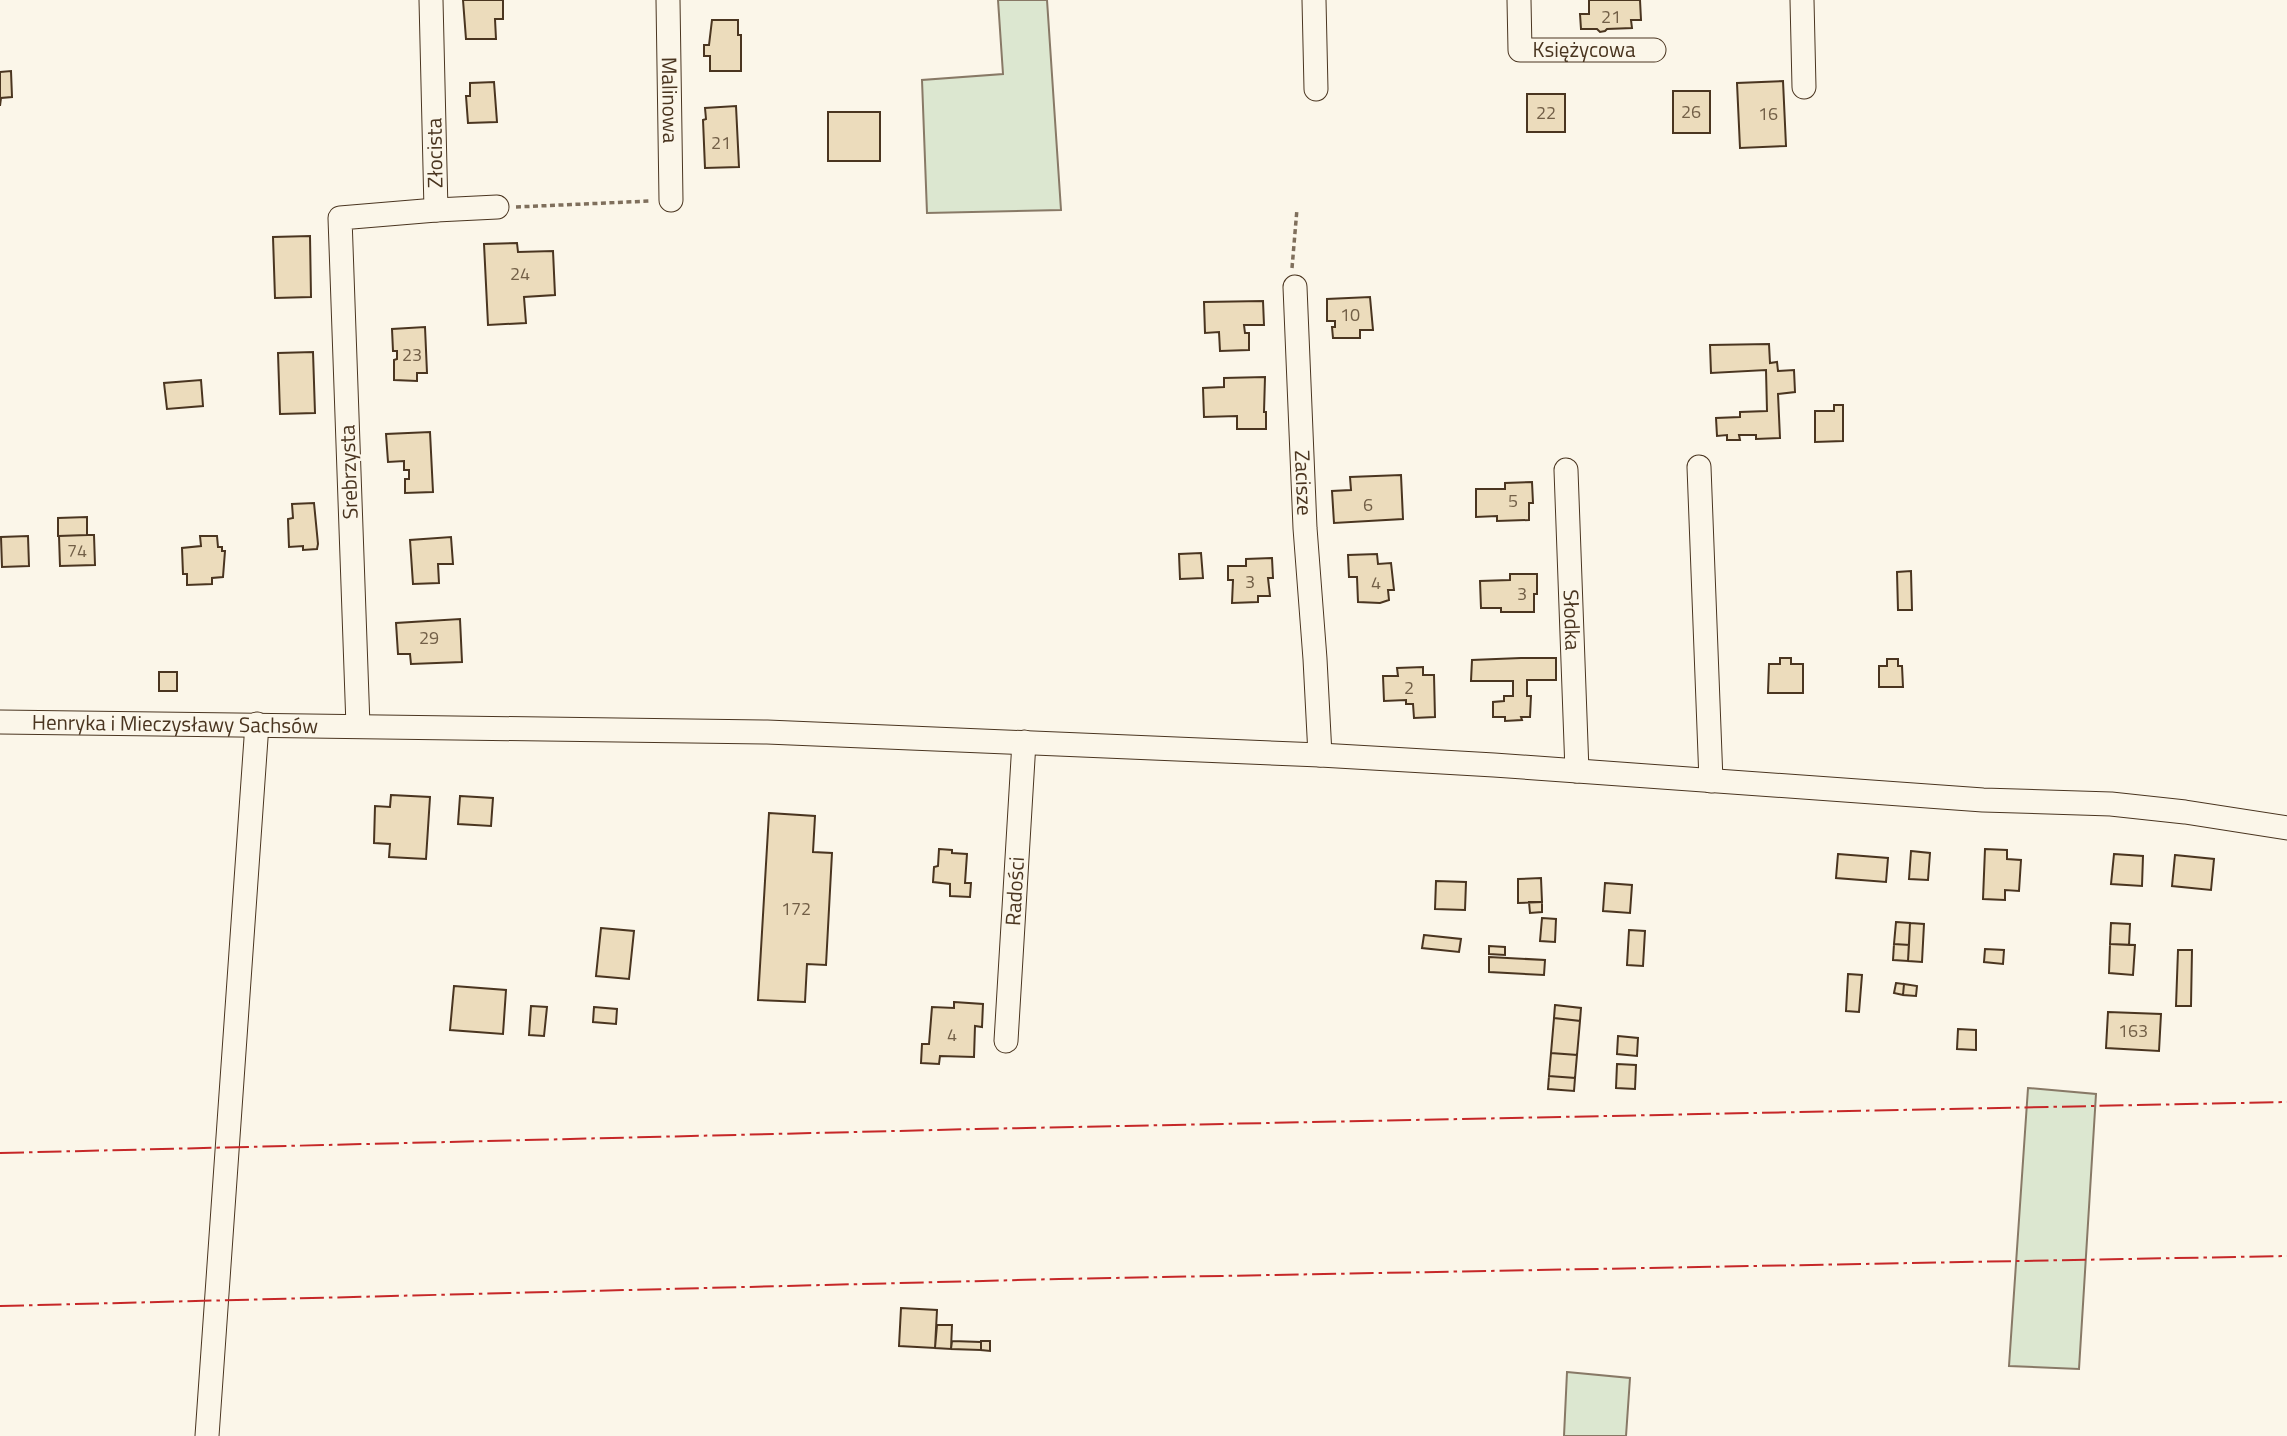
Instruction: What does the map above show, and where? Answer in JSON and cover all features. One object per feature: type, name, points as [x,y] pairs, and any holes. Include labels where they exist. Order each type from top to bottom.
[{"type":"street","name":"Złocista","points":[[340,218],[436,209],[431,0]]},
{"type":"street","name":"Malinowa","points":[[668,0],[671,200]]},
{"type":"street","points":[[1314,0],[1316,89]]},
{"type":"street","name":"Księżycowa","points":[[1519,0],[1520,50],[1654,50]]},
{"type":"street","points":[[1802,0],[1804,87]]},
{"type":"street","points":[[436,209],[497,207]]},
{"type":"street","name":"Srebrzysta","points":[[340,218],[353,726]]},
{"type":"street","name":"Zacisze","points":[[1295,287],[1305,528],[1320,755]]},
{"type":"street","points":[[1699,467],[1710,781]]},
{"type":"street","name":"Słodka","points":[[1566,470],[1577,771]]},
{"type":"street","name":"Henryka i Mieczysławy Sachsów","points":[[0,722],[766,732],[1320,755],[1983,800],[2111,804],[2287,828]]},
{"type":"street","points":[[207,1436],[257,724]]},
{"type":"street","name":"Radości","points":[[1006,1041],[1024,742]]},
{"type":"path","points":[[497,207],[555,207],[671,200]]},
{"type":"path","points":[[1295,287],[1292,274],[1297,209]]},
{"type":"green space","points":[[998,0],[1047,0],[1061,210],[927,213],[922,80],[1003,74]]},
{"type":"green space","points":[[2028,1088],[2096,1094],[2079,1369],[2009,1366]]},
{"type":"green space","points":[[1567,1372],[1630,1378],[1626,1436],[1564,1436]]},
{"type":"building","points":[[463,0],[503,0],[503,19],[495,19],[496,39],[466,39]]},
{"type":"building","points":[[1589,0],[1640,0],[1641,20],[1631,20],[1632,28],[1607,29],[1600,32],[1597,29],[1581,29],[1580,14],[1589,14]]},
{"type":"building","points":[[712,20],[738,20],[738,35],[741,35],[741,71],[710,71],[710,56],[704,56],[704,45],[709,45]]},
{"type":"building","points":[[11,71],[12,97],[1,98],[0,106],[0,72]]},
{"type":"building","points":[[1783,81],[1786,146],[1740,148],[1737,83]]},
{"type":"building","points":[[494,82],[497,122],[468,123],[466,96],[470,96],[470,83]]},
{"type":"building","points":[[1673,91],[1710,91],[1710,133],[1673,133]]},
{"type":"building","points":[[1527,94],[1565,94],[1565,132],[1527,132]]},
{"type":"building","points":[[736,106],[739,167],[705,168],[705,108]]},
{"type":"building","points":[[828,112],[880,112],[880,161],[828,161]]},
{"type":"building","points":[[310,236],[311,297],[275,298],[273,237]]},
{"type":"building","points":[[517,243],[518,252],[553,251],[555,295],[524,297],[526,323],[488,325],[484,244]]},
{"type":"building","points":[[1370,297],[1373,330],[1360,330],[1360,338],[1333,338],[1332,327],[1335,327],[1335,321],[1327,321],[1327,299]]},
{"type":"building","points":[[1263,301],[1264,325],[1244,325],[1245,333],[1249,333],[1249,350],[1220,351],[1219,332],[1205,333],[1204,302]]},
{"type":"building","points":[[425,327],[427,373],[417,373],[417,381],[394,380],[397,351],[393,351],[392,329]]},
{"type":"building","points":[[1769,344],[1770,363],[1777,362],[1778,371],[1794,370],[1795,392],[1778,394],[1780,438],[1756,439],[1756,435],[1739,435],[1740,440],[1727,440],[1727,435],[1717,436],[1716,418],[1740,417],[1740,412],[1767,411],[1766,370],[1711,373],[1710,345]]},
{"type":"building","points":[[313,352],[315,413],[280,414],[278,353]]},
{"type":"building","points":[[1265,377],[1266,429],[1237,429],[1237,416],[1204,417],[1203,388],[1224,387],[1224,378]]},
{"type":"building","points":[[201,380],[203,406],[167,409],[164,383]]},
{"type":"building","points":[[1834,405],[1843,405],[1843,441],[1815,442],[1815,411],[1834,411]]},
{"type":"building","points":[[430,432],[433,492],[405,493],[405,479],[409,479],[409,470],[404,470],[404,461],[388,462],[386,434]]},
{"type":"building","points":[[1401,475],[1403,519],[1334,523],[1332,491],[1351,490],[1350,477]]},
{"type":"building","points":[[1532,482],[1533,503],[1529,503],[1529,520],[1497,521],[1497,516],[1476,517],[1476,489],[1505,489],[1505,483]]},
{"type":"building","points":[[314,503],[317,549],[289,547],[288,519],[293,518],[292,504]]},
{"type":"building","points":[[87,517],[87,535],[58,536],[58,518]]},
{"type":"building","points":[[94,535],[95,565],[60,566],[59,536]]},
{"type":"building","points":[[28,536],[29,566],[2,567],[1,537]]},
{"type":"building","points":[[200,536],[217,536],[218,547],[225,551],[223,577],[212,578],[212,584],[187,585],[187,574],[183,574],[182,548],[201,546]]},
{"type":"building","points":[[451,537],[453,564],[438,564],[439,583],[413,584],[410,540]]},
{"type":"building","points":[[1201,553],[1203,578],[1180,579],[1179,554]]},
{"type":"building","points":[[1377,554],[1378,564],[1391,563],[1394,590],[1388,590],[1389,600],[1380,603],[1358,602],[1357,577],[1349,577],[1348,555]]},
{"type":"building","points":[[1272,558],[1273,578],[1268,578],[1270,596],[1258,596],[1258,602],[1232,603],[1233,580],[1228,580],[1228,566],[1246,566],[1246,559]]},
{"type":"building","points":[[1911,571],[1912,610],[1898,610],[1897,572]]},
{"type":"building","points":[[1510,574],[1537,574],[1534,612],[1501,612],[1501,608],[1481,608],[1480,581],[1510,580]]},
{"type":"building","points":[[460,619],[462,662],[411,664],[410,654],[398,654],[396,623]]},
{"type":"building","points":[[1556,658],[1556,680],[1527,680],[1527,696],[1531,696],[1530,717],[1505,721],[1505,717],[1493,717],[1493,702],[1504,701],[1504,696],[1513,696],[1513,681],[1471,681],[1472,660]]},
{"type":"building","points":[[1780,658],[1791,658],[1791,664],[1803,664],[1803,693],[1768,693],[1769,664],[1780,664]]},
{"type":"building","points":[[1887,659],[1898,659],[1898,666],[1902,666],[1903,687],[1879,687],[1879,666],[1887,666]]},
{"type":"building","points":[[1423,667],[1423,675],[1434,675],[1435,717],[1414,718],[1413,704],[1406,704],[1406,700],[1384,701],[1383,676],[1398,676],[1397,668]]},
{"type":"building","points":[[159,672],[177,672],[177,691],[159,691]]},
{"type":"building","points":[[391,795],[430,797],[426,859],[389,857],[390,844],[374,843],[375,806],[390,807]]},
{"type":"building","points":[[460,796],[493,798],[491,826],[458,824]]},
{"type":"building","points":[[769,813],[815,816],[813,852],[832,853],[826,965],[807,964],[805,1002],[758,1000]]},
{"type":"building","points":[[939,849],[967,854],[965,883],[971,883],[970,897],[950,896],[950,884],[933,882]]},
{"type":"building","points":[[1985,849],[2007,850],[2007,859],[2021,860],[2019,891],[2005,890],[2005,900],[1983,899]]},
{"type":"building","points":[[1911,851],[1930,853],[1928,880],[1909,879]]},
{"type":"building","points":[[1838,854],[1888,858],[1886,882],[1836,878]]},
{"type":"building","points":[[2114,854],[2143,856],[2142,886],[2111,884]]},
{"type":"building","points":[[2175,855],[2214,859],[2211,890],[2172,886]]},
{"type":"building","points":[[1541,878],[1542,902],[1518,903],[1518,879]]},
{"type":"building","points":[[1436,881],[1466,882],[1465,910],[1435,909]]},
{"type":"building","points":[[1605,883],[1632,885],[1630,913],[1603,911]]},
{"type":"building","points":[[1529,902],[1542,902],[1542,912],[1530,913]]},
{"type":"building","points":[[1542,918],[1556,919],[1555,942],[1540,941]]},
{"type":"building","points":[[1896,922],[1910,923],[1909,945],[1894,944]]},
{"type":"building","points":[[1910,923],[1924,924],[1922,962],[1908,961]]},
{"type":"building","points":[[2111,923],[2130,924],[2129,945],[2110,944]]},
{"type":"building","points":[[601,928],[634,931],[629,979],[596,976]]},
{"type":"building","points":[[1629,930],[1645,931],[1643,966],[1627,965]]},
{"type":"building","points":[[1424,935],[1461,939],[1459,952],[1422,948]]},
{"type":"building","points":[[1894,944],[1909,945],[1908,961],[1893,960]]},
{"type":"building","points":[[2110,944],[2135,945],[2133,975],[2109,973]]},
{"type":"building","points":[[1489,946],[1505,947],[1505,955],[1489,954]]},
{"type":"building","points":[[1985,949],[2004,950],[2003,964],[1984,962]]},
{"type":"building","points":[[2178,950],[2192,950],[2191,1006],[2176,1006]]},
{"type":"building","points":[[1489,957],[1545,960],[1544,975],[1489,972]]},
{"type":"building","points":[[1848,974],[1862,975],[1859,1012],[1846,1011]]},
{"type":"building","points":[[1896,983],[1904,984],[1903,995],[1894,993]]},
{"type":"building","points":[[1904,984],[1917,986],[1916,996],[1903,995]]},
{"type":"building","points":[[454,986],[506,990],[503,1034],[450,1030]]},
{"type":"building","points":[[954,1002],[983,1004],[982,1027],[975,1026],[974,1057],[940,1056],[939,1064],[921,1063],[922,1044],[929,1044],[932,1007],[954,1008]]},
{"type":"building","points":[[1555,1005],[1581,1008],[1580,1021],[1554,1018]]},
{"type":"building","points":[[531,1006],[547,1007],[544,1036],[529,1035]]},
{"type":"building","points":[[594,1007],[617,1009],[616,1024],[593,1022]]},
{"type":"building","points":[[2108,1012],[2161,1014],[2159,1051],[2106,1048]]},
{"type":"building","points":[[1554,1018],[1580,1021],[1577,1055],[1551,1053]]},
{"type":"building","points":[[1958,1029],[1976,1030],[1976,1050],[1957,1049]]},
{"type":"building","points":[[1618,1036],[1638,1038],[1637,1056],[1617,1054]]},
{"type":"building","points":[[1551,1053],[1577,1055],[1575,1078],[1549,1076]]},
{"type":"building","points":[[1617,1064],[1636,1065],[1635,1089],[1616,1088]]},
{"type":"building","points":[[1549,1076],[1575,1078],[1574,1091],[1548,1089]]},
{"type":"building","points":[[901,1308],[937,1310],[935,1348],[899,1346]]},
{"type":"building","points":[[937,1325],[952,1325],[951,1349],[935,1348]]},
{"type":"building","points":[[952,1341],[981,1342],[981,1350],[951,1349]]},
{"type":"building","points":[[981,1341],[990,1341],[990,1351],[981,1350]]},
{"type":"power","points":[[0,1153],[976,1129],[2287,1102]]},
{"type":"power","points":[[0,1306],[1059,1279],[2287,1256]]}]
